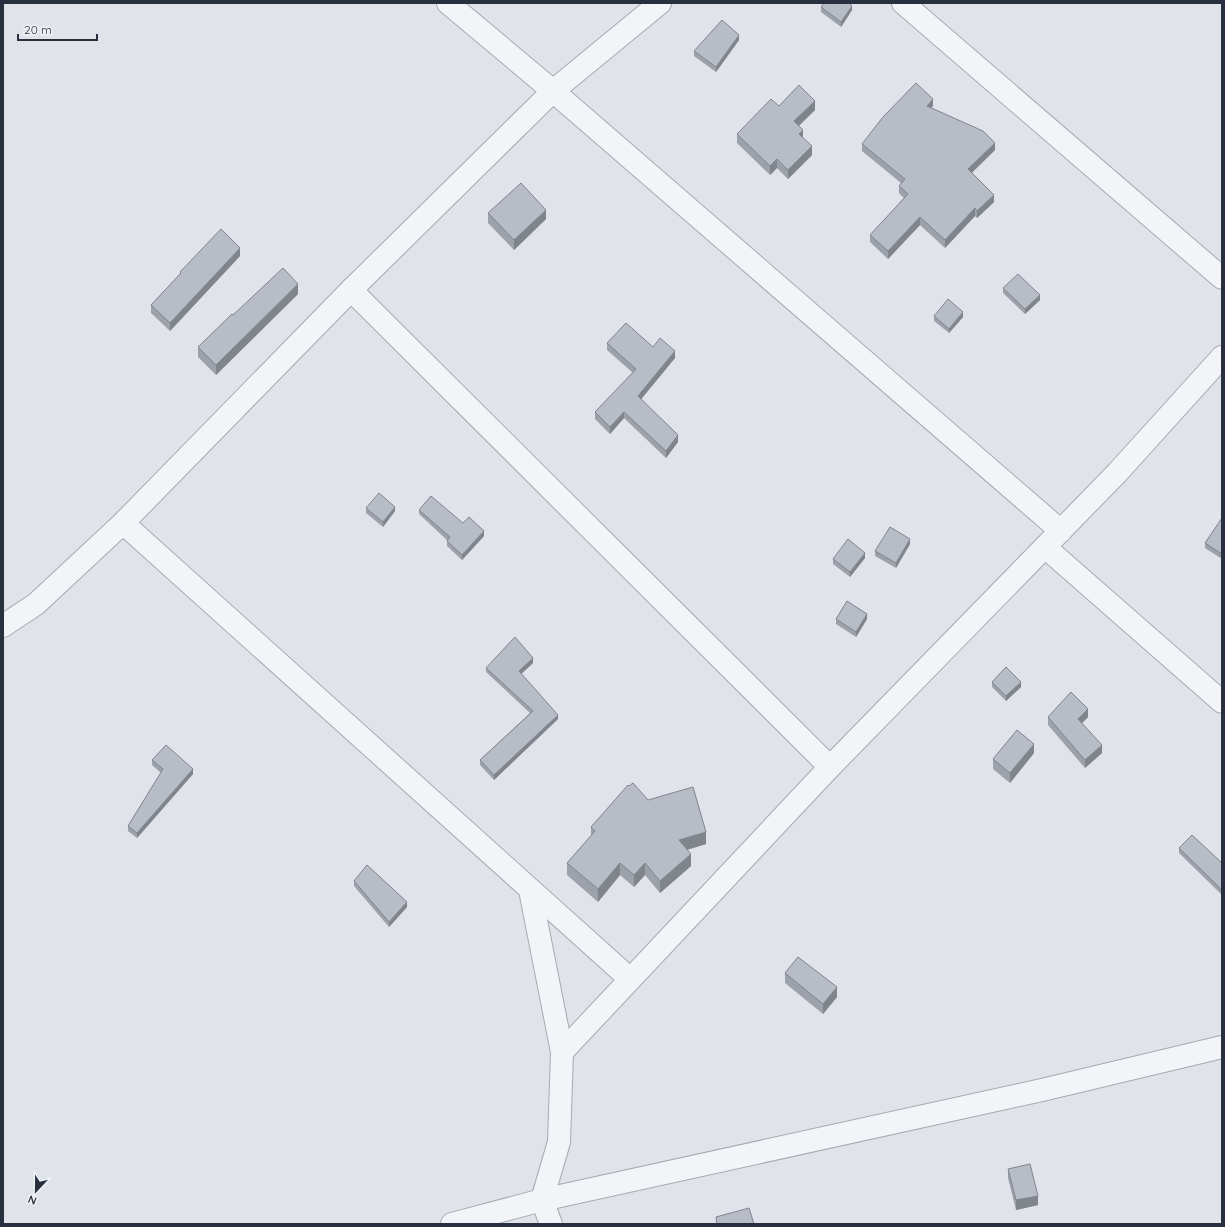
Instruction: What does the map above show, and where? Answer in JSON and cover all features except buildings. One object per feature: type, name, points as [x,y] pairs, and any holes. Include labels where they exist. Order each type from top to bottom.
[{"type":"street","points":[[448,3],[553,91],[1061,531]]},
{"type":"street","points":[[3,626],[36,604],[123,523],[351,290],[553,91],[660,3]]},
{"type":"street","points":[[902,3],[1222,278]]},
{"type":"street","points":[[351,290],[830,767]]},
{"type":"street","points":[[562,1052],[830,767],[1117,473],[1222,357]]},
{"type":"street","points":[[123,523],[630,979]]},
{"type":"street","points":[[1045,547],[1222,702]]},
{"type":"street","points":[[530,890],[562,1052],[559,1142],[542,1200],[551,1224]]},
{"type":"street","points":[[452,1224],[542,1200],[1042,1090],[1222,1047]]}]
